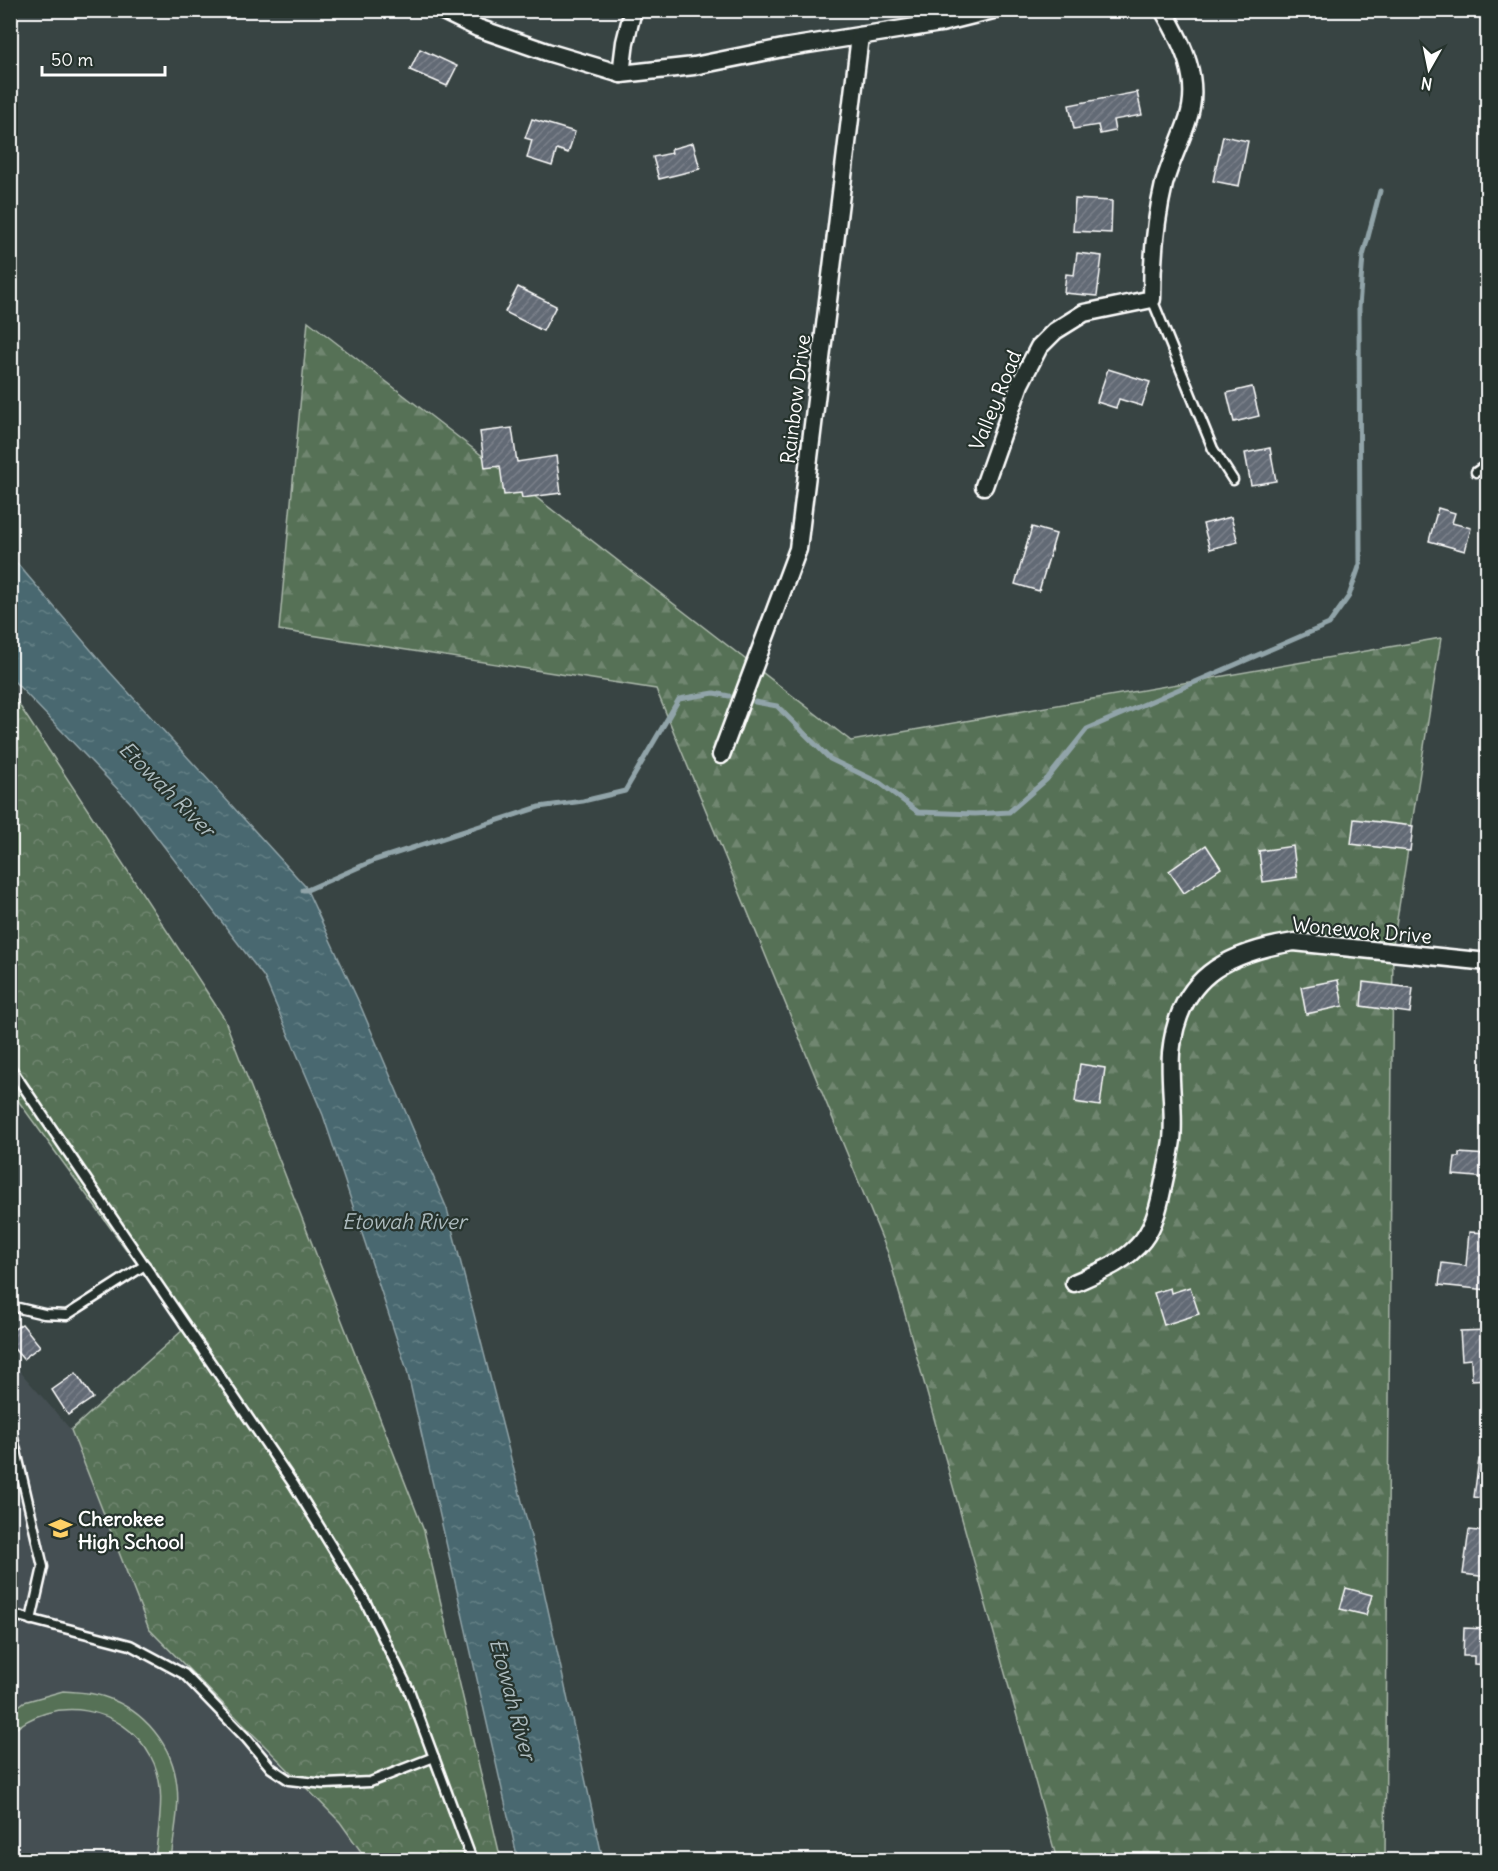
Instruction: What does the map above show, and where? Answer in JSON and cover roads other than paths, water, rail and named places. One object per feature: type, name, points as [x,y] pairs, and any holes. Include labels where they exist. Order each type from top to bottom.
[{"type":"street","points":[[441,10],[478,28],[621,74],[694,66],[783,48],[941,23],[993,10]]},
{"type":"street","points":[[621,74],[625,42],[633,10]]},
{"type":"street","points":[[1152,298],[1152,252],[1164,186],[1189,117],[1192,96],[1192,74],[1181,41],[1163,10]]},
{"type":"street","name":"Rainbow Drive","points":[[721,755],[798,549],[860,36]]},
{"type":"street","name":"Valley Road","points":[[984,486],[1020,384],[1039,347],[1055,331],[1084,313],[1152,298]]},
{"type":"street","name":"Wonewok Drive","points":[[1074,1283],[1121,1261],[1143,1240],[1156,1215],[1172,1139],[1171,1053],[1186,999],[1200,980],[1221,964],[1247,953],[1267,946],[1294,942],[1488,962]]},
{"type":"lane","points":[[1152,298],[1213,449],[1233,480]]},
{"type":"lane","points":[[1476,472],[1488,464]]},
{"type":"lane","points":[[10,1067],[294,1485],[366,1603],[409,1690],[472,1860]]},
{"type":"lane","points":[[10,1306],[44,1314],[67,1316],[145,1265]]},
{"type":"lane","points":[[10,1425],[43,1567],[31,1620]]},
{"type":"lane","points":[[10,1614],[130,1645],[184,1674],[271,1768],[288,1780],[325,1784],[370,1782],[434,1757]]},
{"type":"water","name":"Etowah River","points":[[10,555],[108,670],[305,886],[358,1000],[447,1209],[538,1564],[603,1860],[518,1860],[407,1370],[323,1115],[264,977],[130,802],[11,678]]},
{"type":"waterway","points":[[755,702],[777,706],[830,759],[880,783],[918,812],[975,814],[1009,812],[1047,779],[1087,729],[1329,624],[1349,596],[1360,564],[1359,307],[1363,256],[1380,191]]},
{"type":"waterway","points":[[303,890],[375,860],[539,807],[583,801],[625,791],[679,699],[714,693],[729,696]]},
{"type":"place","name":"Cherokee High School","points":[[60,1529]]}]
